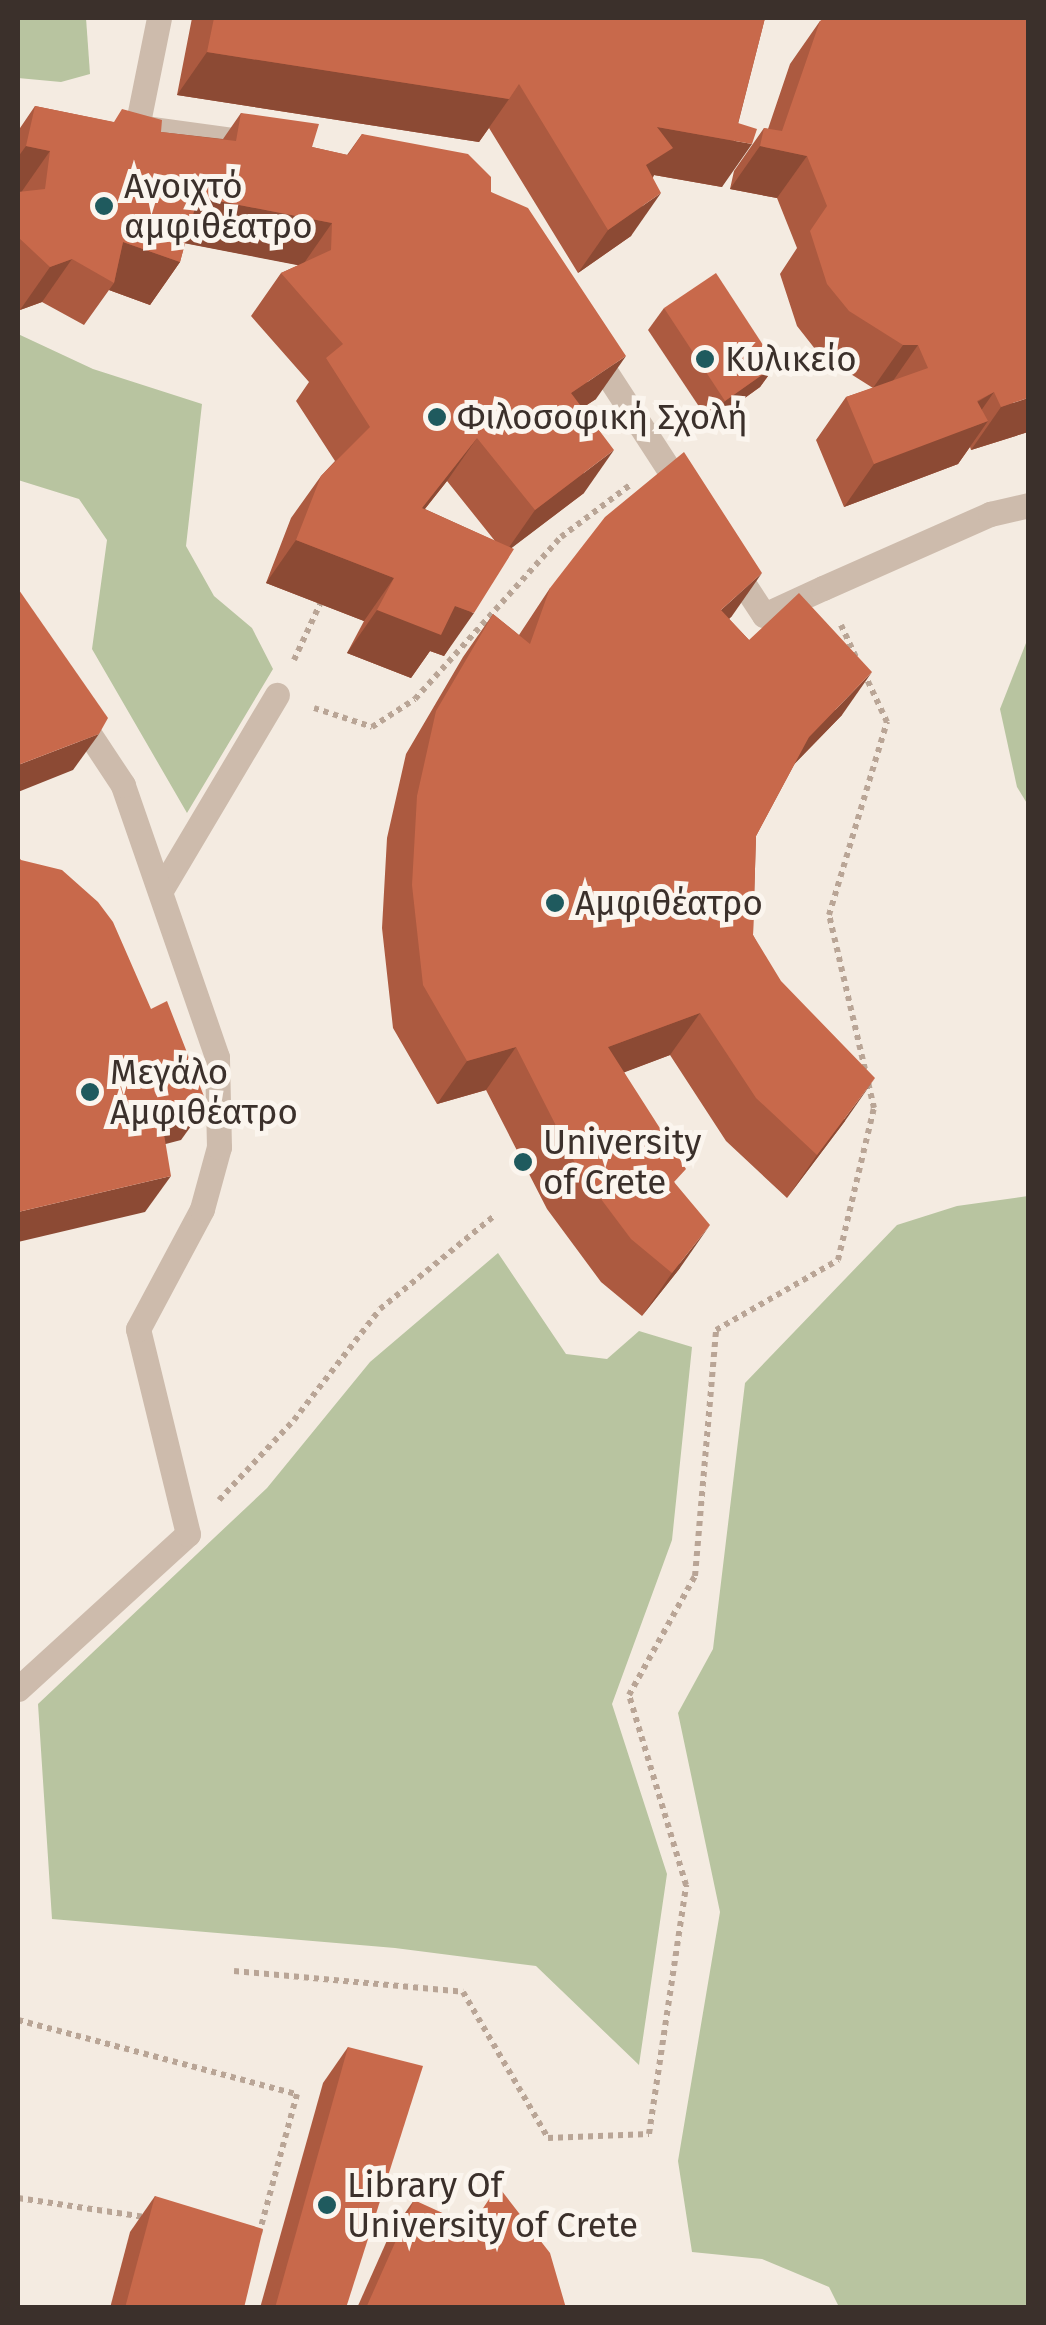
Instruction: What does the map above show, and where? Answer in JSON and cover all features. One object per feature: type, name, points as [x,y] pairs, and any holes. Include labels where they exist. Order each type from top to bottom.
[{"type":"street","points":[[159,18],[136,127],[289,148]]},
{"type":"street","points":[[574,324],[764,615],[990,514],[1028,504]]},
{"type":"street","points":[[18,1689],[188,1534],[138,1329],[202,1210],[220,1147],[217,1058],[161,890],[123,785],[60,690]]},
{"type":"street","points":[[161,890],[277,695]]},
{"type":"path","points":[[320,604],[277,695],[372,727],[416,699],[562,537],[663,460]]},
{"type":"path","points":[[234,1971],[463,1992],[548,2138],[649,2134],[686,1885],[629,1695],[695,1576],[716,1330],[838,1260],[874,1108],[829,914],[887,722],[823,588]]},
{"type":"path","points":[[188,1534],[294,1420],[380,1308],[492,1217]]},
{"type":"path","points":[[18,2020],[296,2094],[255,2248]]},
{"type":"path","points":[[18,2198],[154,2220]]},
{"type":"green space","points":[[18,18],[86,18],[90,74],[61,82],[18,78]]},
{"type":"green space","points":[[18,334],[93,369],[202,404],[186,546],[214,596],[252,628],[273,669],[187,813],[92,649],[107,540],[79,499],[18,480]]},
{"type":"green space","points":[[1028,638],[1028,805],[1017,787],[1000,709]]},
{"type":"green space","points":[[1028,1196],[1028,2307],[839,2307],[829,2287],[762,2259],[692,2252],[678,2161],[720,1912],[678,1713],[713,1649],[745,1383],[897,1225],[957,1206]]},
{"type":"green space","points":[[498,1253],[566,1354],[607,1359],[639,1331],[692,1347],[672,1540],[612,1704],[667,1874],[639,2065],[536,1966],[395,1948],[52,1919],[38,1704],[267,1488],[370,1362]]},
{"type":"building","points":[[214,18],[765,18],[738,123],[757,129],[752,144],[657,127],[673,148],[646,165],[661,193],[608,230],[519,84],[509,99],[207,52]]},
{"type":"building","name":"Φιλοσοφική Σχολή","points":[[824,18],[1028,18],[1028,398],[1001,407],[994,392],[977,401],[988,421],[874,464],[846,397],[928,368],[918,345],[903,345],[849,311],[827,284],[810,231],[827,206],[807,156],[760,146],[764,128],[782,131]]},
{"type":"building","name":"Φιλοσοφική Σχολή","points":[[35,106],[114,122],[122,109],[162,120],[161,132],[236,141],[241,113],[319,124],[312,147],[348,155],[362,134],[468,154],[491,177],[491,192],[528,208],[626,356],[571,393],[614,450],[535,510],[477,438],[422,508],[514,549],[474,613],[455,606],[441,635],[377,610],[394,578],[296,540],[321,476],[370,427],[326,358],[343,344],[281,273],[331,250],[332,223],[198,197],[180,262],[123,242],[114,283],[72,259],[50,267],[18,237],[18,192],[45,189],[50,151],[26,146]]},
{"type":"building","points":[[716,273],[776,365],[725,401],[664,308]]},
{"type":"building","name":"Αμφιθέατρο","points":[[684,452],[762,573],[721,610],[749,640],[799,593],[872,672],[809,737],[756,836],[753,935],[781,981],[875,1078],[817,1155],[756,1098],[700,1013],[608,1047],[686,1169],[674,1182],[710,1225],[672,1273],[631,1239],[577,1167],[516,1047],[467,1061],[423,985],[412,885],[417,796],[436,711],[493,614],[530,644],[550,588],[605,517]]},
{"type":"building","points":[[18,591],[108,718],[99,734],[18,765]]},
{"type":"building","name":"Μεγάλο Αμφιθέατρο","points":[[18,856],[62,870],[98,902],[113,922],[151,1009],[167,1001],[207,1104],[161,1116],[171,1176],[18,1212]]},
{"type":"building","name":"Library Of University of Crete","points":[[348,2047],[423,2066],[346,2308],[275,2308]]},
{"type":"building","points":[[498,2186],[550,2253],[566,2308],[366,2308],[414,2200],[471,2226]]},
{"type":"building","points":[[155,2196],[263,2229],[244,2308],[125,2308]]},
{"type":"place","name":"Ανοιχτό αμφιθέατρο","points":[[104,206]]},
{"type":"place","name":"Κυλικείο","points":[[705,359]]},
{"type":"place","name":"Φιλοσοφική Σχολή","points":[[437,417]]},
{"type":"place","name":"Αμφιθέατρο","points":[[555,903]]},
{"type":"place","name":"Μεγάλο Αμφιθέατρο","points":[[90,1092]]},
{"type":"place","name":"University of Crete","points":[[523,1162]]},
{"type":"place","name":"Library Of University of Crete","points":[[327,2205]]}]
